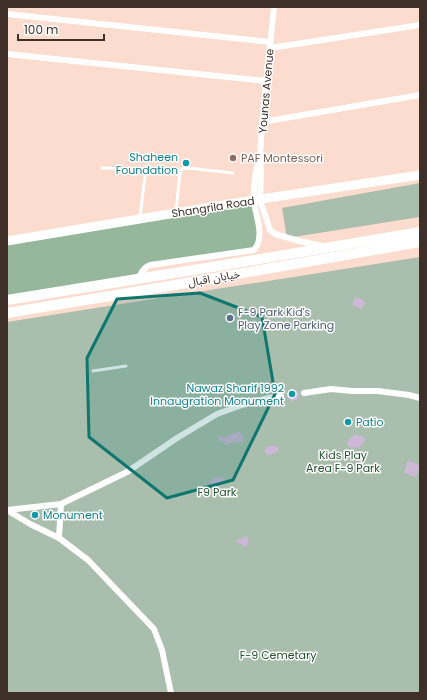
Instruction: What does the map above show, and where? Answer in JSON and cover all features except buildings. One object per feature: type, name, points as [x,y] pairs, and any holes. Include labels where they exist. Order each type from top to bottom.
[{"type":"main road","name":"خیابان اقبال","points":[[7,300],[332,248],[420,232]]},
{"type":"main road","name":"خیابان اقبال","points":[[7,312],[152,289],[420,242]]},
{"type":"street","name":"Younas Avenue","points":[[257,200],[255,176],[260,158],[262,122],[274,7]]},
{"type":"street","points":[[7,14],[270,45],[420,25]]},
{"type":"street","points":[[7,54],[266,81]]},
{"type":"street","points":[[262,122],[420,95]]},
{"type":"street","name":"Shangrila Road","points":[[7,241],[420,174]]},
{"type":"street","points":[[257,200],[270,230],[275,234],[332,248]]},
{"type":"street","points":[[138,279],[146,266],[150,265],[254,250],[258,246],[259,240],[257,200]]},
{"type":"street","points":[[304,393],[331,389],[378,391],[420,398]]},
{"type":"street","points":[[7,510],[61,504],[127,472],[177,438],[217,414],[242,405],[281,396]]},
{"type":"street","points":[[59,538],[61,504]]},
{"type":"street","points":[[7,510],[30,524],[59,538],[88,560],[154,629],[162,650],[170,693]]},
{"type":"lane","points":[[102,168],[144,169],[145,176],[140,219]]},
{"type":"lane","points":[[175,213],[180,172],[182,169],[188,168],[233,174]]},
{"type":"lane","points":[[93,371],[126,366]]},
{"type":"highlighted area","points":[[200,293],[262,317],[275,394],[233,480],[167,498],[89,437],[87,358],[117,299]]},
{"type":"green space","points":[[420,183],[420,217],[287,238],[282,208]]},
{"type":"green space","points":[[254,200],[259,240],[254,250],[150,265],[138,279],[7,300],[7,241]]},
{"type":"green space","name":"F9 Park","points":[[420,257],[420,693],[7,693],[7,322]]},
{"type":"place","name":"PAF Montessori","points":[[233,158]]},
{"type":"place","name":"Shaheen Foundation","points":[[186,163]]},
{"type":"place","name":"F-9 Park Kid's Play Zone Parking","points":[[230,318]]},
{"type":"place","name":"Nawaz Sharif 1992 Innaugration Monument","points":[[292,394]]},
{"type":"place","name":"Patio","points":[[348,422]]},
{"type":"place","name":"Monument","points":[[35,515]]},
{"type":"park label","name":"Kids Play Area F-9 Park","points":[[343,461]]},
{"type":"park label","name":"F-9 Cemetary","points":[[278,655]]}]
